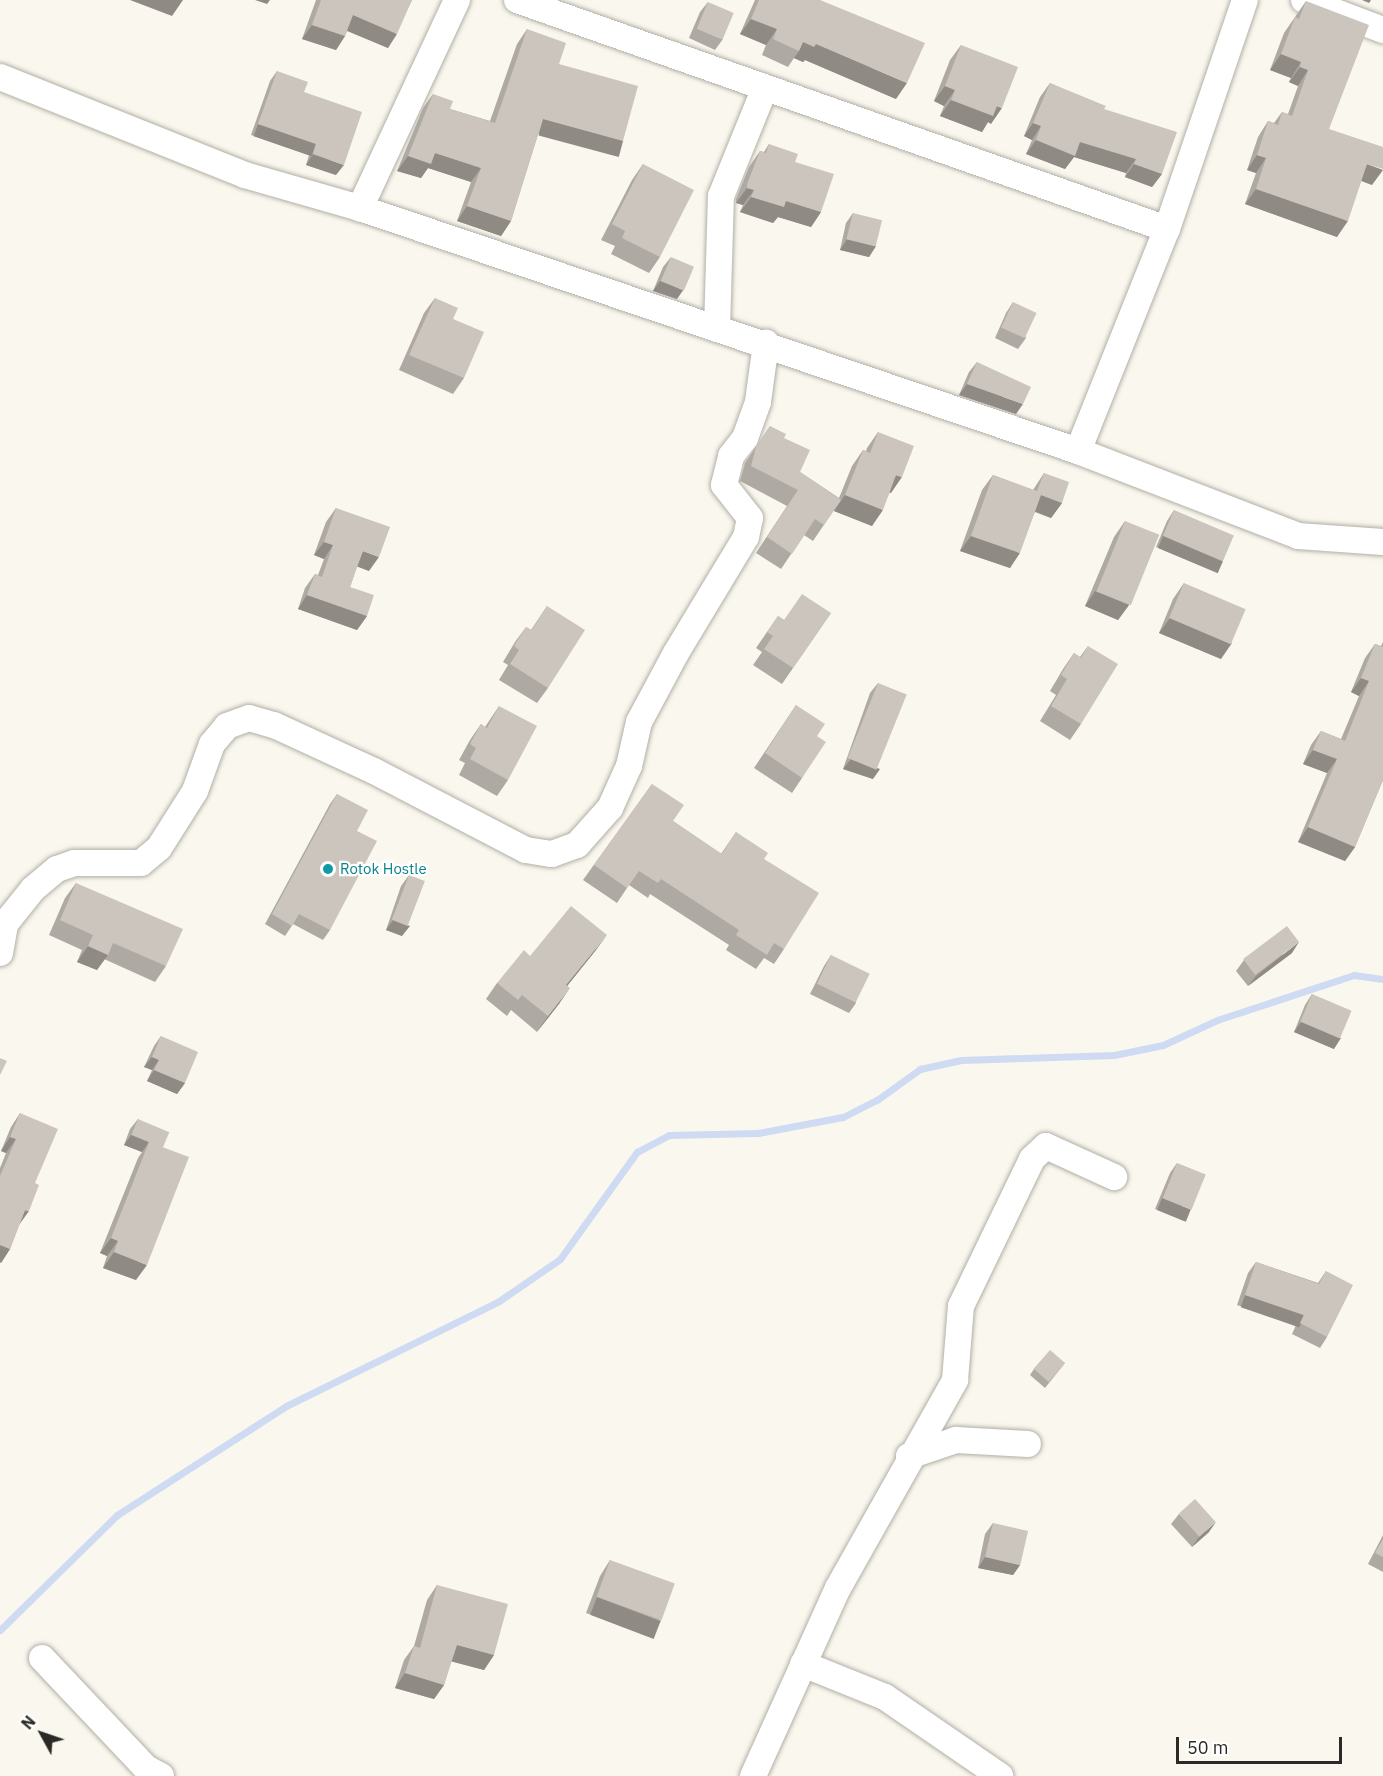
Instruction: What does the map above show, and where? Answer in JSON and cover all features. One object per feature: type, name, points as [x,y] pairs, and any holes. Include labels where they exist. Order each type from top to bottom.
[{"type":"street","points":[[360,208],[457,0]]},
{"type":"street","points":[[518,0],[764,90],[1167,230]]},
{"type":"street","points":[[1078,451],[1167,230],[1245,0]]},
{"type":"street","points":[[1304,0],[1383,30]]},
{"type":"street","points":[[0,77],[245,175],[360,208],[717,329],[766,343],[1078,451],[1298,536],[1383,543]]},
{"type":"street","points":[[717,329],[721,196],[764,90]]},
{"type":"street","points":[[0,953],[3,923],[33,889],[57,869],[74,863],[141,863],[159,848],[195,791],[212,744],[226,726],[249,718],[374,771],[526,850],[552,854],[577,845],[609,808],[629,766],[639,722],[746,537],[750,518],[724,485],[730,456],[745,438],[758,402],[766,343]]},
{"type":"street","points":[[753,1776],[838,1588],[909,1456],[930,1430],[955,1380],[961,1306],[1032,1159],[1046,1146],[1114,1177]]},
{"type":"street","points":[[909,1456],[956,1440],[1028,1444]]},
{"type":"street","points":[[42,1658],[146,1768],[161,1776]]},
{"type":"street","points":[[803,1664],[885,1697],[1000,1776]]},
{"type":"building","points":[[321,0],[412,0],[397,34],[353,15],[345,36],[312,25]]},
{"type":"building","points":[[759,0],[820,0],[925,43],[907,83],[816,44],[814,47],[803,42],[799,51],[773,39],[777,29],[751,19]]},
{"type":"building","points":[[1306,1],[1369,25],[1329,129],[1383,147],[1383,169],[1367,164],[1348,221],[1256,189],[1266,158],[1257,155],[1268,121],[1278,125],[1282,112],[1292,116],[1308,70],[1300,67],[1301,62],[1281,54],[1295,17],[1299,19]]},
{"type":"building","points":[[708,2],[734,13],[722,40],[697,29]]},
{"type":"building","points":[[527,29],[566,43],[559,64],[638,86],[623,141],[543,119],[511,221],[467,206],[481,168],[435,153],[431,164],[408,156],[433,94],[453,101],[450,109],[495,123]]},
{"type":"building","points":[[961,45],[1018,67],[1002,108],[997,106],[993,116],[951,100],[955,90],[945,86]]},
{"type":"building","points":[[277,71],[308,82],[304,92],[362,112],[344,165],[313,154],[316,144],[258,124]]},
{"type":"building","points":[[1050,83],[1106,106],[1104,109],[1177,132],[1162,174],[1134,164],[1136,159],[1080,142],[1075,156],[1036,140],[1041,126],[1033,123]]},
{"type":"building","points":[[769,144],[798,154],[795,162],[834,174],[821,212],[786,201],[784,207],[751,197],[754,190],[747,188],[747,184],[760,151],[766,153]]},
{"type":"building","points":[[643,164],[694,190],[660,257],[622,238],[625,231],[612,224]]},
{"type":"building","points":[[853,213],[882,220],[876,246],[846,239]]},
{"type":"building","points":[[671,257],[694,267],[684,291],[661,281]]},
{"type":"building","points":[[435,298],[458,308],[453,319],[484,332],[464,378],[409,355]]},
{"type":"building","points":[[1013,302],[1037,313],[1025,338],[1001,327]]},
{"type":"building","points":[[977,362],[1031,387],[1023,404],[967,384]]},
{"type":"building","points":[[770,426],[786,434],[784,438],[810,450],[800,472],[841,500],[824,525],[815,519],[792,554],[767,537],[798,490],[751,466],[756,447]]},
{"type":"building","points":[[878,432],[914,446],[902,477],[896,475],[883,510],[845,495],[863,450],[870,453]]},
{"type":"building","points":[[1044,473],[1069,482],[1062,503],[1041,495],[1020,553],[971,536],[993,475],[1037,491]]},
{"type":"building","points":[[336,508],[390,527],[379,557],[363,551],[350,587],[374,595],[367,616],[307,595],[315,574],[322,577],[333,545],[324,542]]},
{"type":"building","points":[[1174,510],[1234,535],[1223,561],[1163,536]]},
{"type":"building","points":[[1125,521],[1159,535],[1131,605],[1097,591]]},
{"type":"building","points":[[1184,583],[1246,609],[1231,644],[1169,618]]},
{"type":"building","points":[[802,594],[831,613],[793,668],[764,649],[773,636],[767,632],[778,616],[784,620]]},
{"type":"building","points":[[547,606],[585,630],[548,688],[510,664],[519,650],[514,646],[526,627],[532,630]]},
{"type":"building","points":[[1375,644],[1383,647],[1383,780],[1355,847],[1308,827],[1337,759],[1313,750],[1321,731],[1345,741],[1369,681],[1361,678]]},
{"type":"building","points":[[1088,646],[1118,664],[1081,724],[1051,706],[1067,679],[1061,675],[1074,653],[1081,658]]},
{"type":"building","points":[[878,683],[907,695],[876,770],[848,758]]},
{"type":"building","points":[[796,705],[825,724],[817,736],[826,742],[802,778],[765,753]]},
{"type":"building","points":[[499,706],[537,726],[508,780],[470,759],[476,748],[470,744],[481,724],[487,728]]},
{"type":"building","points":[[652,784],[684,805],[673,821],[722,854],[736,832],[768,853],[764,859],[819,893],[784,949],[774,943],[767,955],[736,935],[739,930],[661,879],[658,883],[639,871],[627,888],[594,865]]},
{"type":"building","name":"Rotok Hostle","points":[[337,794],[368,810],[357,831],[377,841],[330,930],[299,914],[292,926],[272,914]]},
{"type":"building","points":[[409,875],[425,881],[408,926],[392,920]]},
{"type":"building","points":[[76,883],[183,929],[166,966],[113,943],[108,955],[88,946],[93,935],[60,920]]},
{"type":"building","points":[[571,906],[607,935],[566,985],[570,988],[548,1016],[522,995],[518,1000],[497,983],[524,950],[530,956]]},
{"type":"building","points":[[1287,926],[1299,942],[1255,975],[1243,959]]},
{"type":"building","points":[[831,955],[870,974],[856,1003],[817,984]]},
{"type":"building","points":[[1312,994],[1352,1011],[1340,1038],[1300,1022]]},
{"type":"building","points":[[161,1036],[198,1052],[185,1083],[154,1070],[159,1060],[152,1057]]},
{"type":"building","points":[[0,1058],[7,1061],[0,1075]]},
{"type":"building","points":[[20,1113],[58,1129],[35,1183],[39,1185],[29,1211],[25,1210],[10,1249],[0,1245],[0,1176],[16,1139],[10,1137]]},
{"type":"building","points":[[138,1119],[169,1132],[163,1148],[131,1135]]},
{"type":"building","points":[[149,1142],[189,1157],[147,1265],[114,1252],[118,1241],[111,1238]]},
{"type":"building","points":[[1177,1163],[1206,1175],[1192,1210],[1163,1198]]},
{"type":"building","points":[[1256,1262],[1319,1284],[1326,1271],[1353,1285],[1327,1337],[1300,1323],[1304,1315],[1245,1295]]},
{"type":"building","points":[[1050,1350],[1065,1363],[1049,1382],[1034,1369]]},
{"type":"building","points":[[1195,1499],[1216,1522],[1199,1537],[1179,1514]]},
{"type":"building","points":[[993,1523],[1028,1531],[1020,1565],[985,1557]]},
{"type":"building","points":[[1383,1539],[1383,1557],[1375,1553]]},
{"type":"building","points":[[610,1560],[675,1584],[662,1620],[597,1597]]},
{"type":"building","points":[[437,1585],[508,1604],[494,1655],[457,1645],[444,1685],[405,1673],[414,1646],[420,1648]]},
{"type":"waterway","points":[[0,1630],[117,1515],[286,1406],[499,1301],[560,1259],[637,1152],[669,1135],[758,1133],[843,1117],[877,1100],[920,1069],[961,1060],[1114,1055],[1163,1045],[1217,1020],[1354,975],[1383,979]]},
{"type":"place","name":"Rotok Hostle","points":[[328,869]]}]
